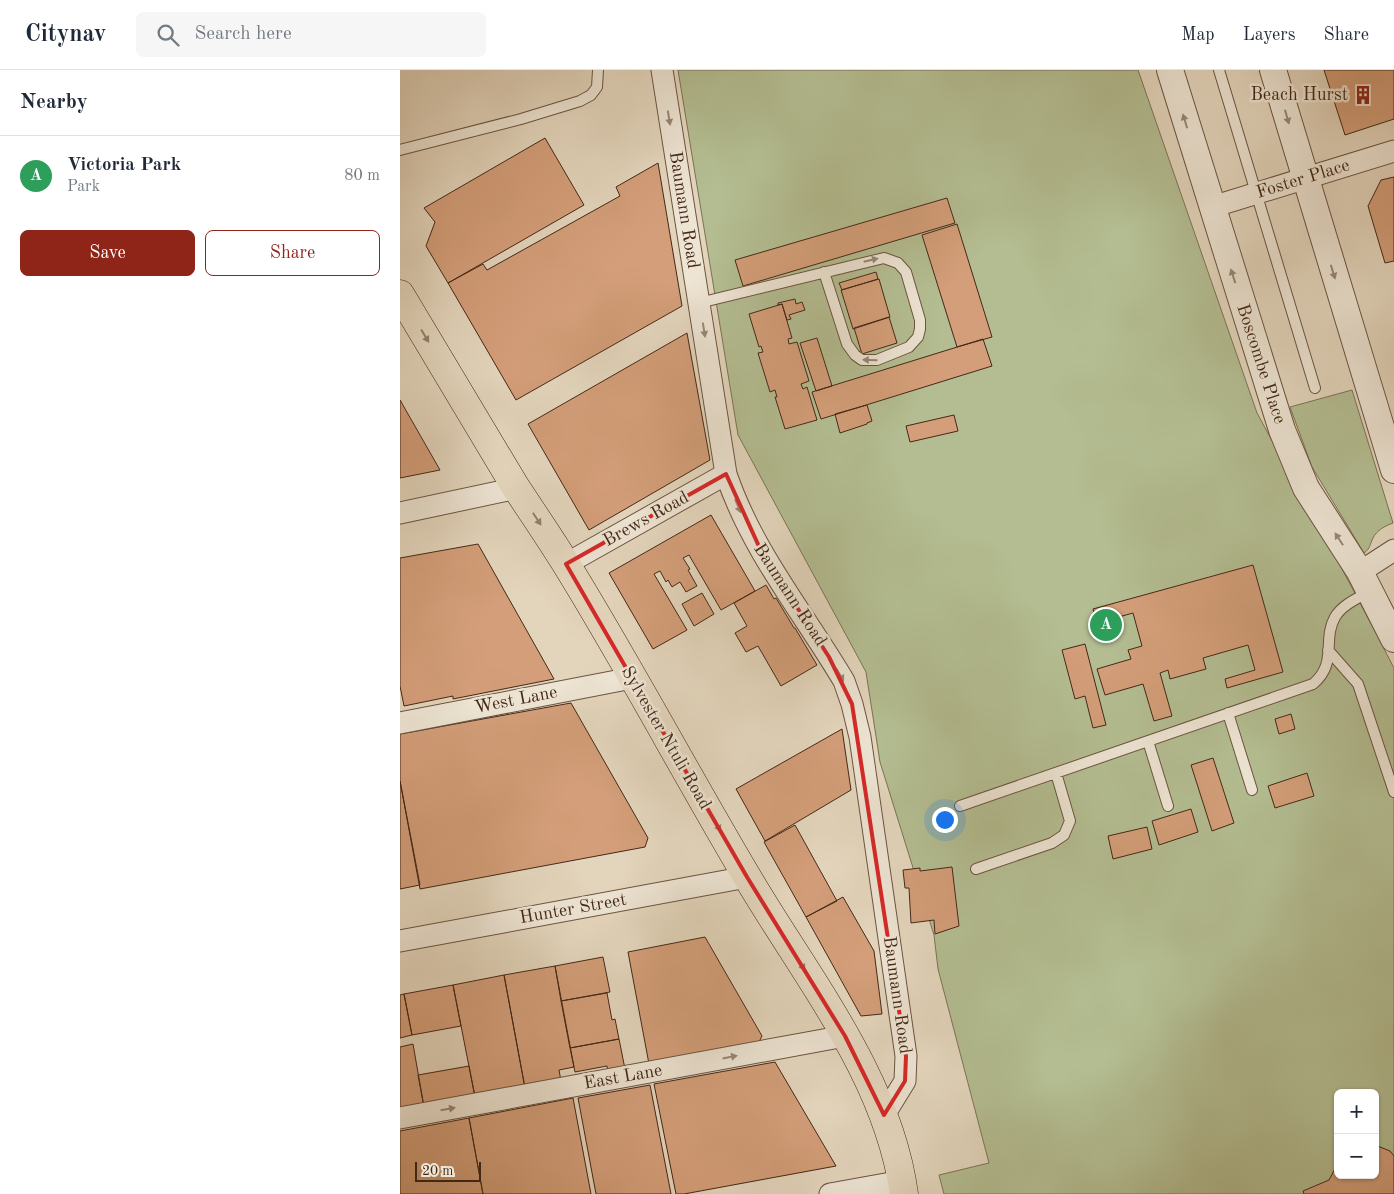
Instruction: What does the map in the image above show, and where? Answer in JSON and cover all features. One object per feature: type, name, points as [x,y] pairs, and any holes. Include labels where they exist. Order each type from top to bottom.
[{"type":"main road","name":"Sylvester Ntuli Road","points":[[400,294],[517,488],[566,564],[747,877],[845,1036],[865,1073],[884,1115],[897,1153],[903,1187]]},
{"type":"street","name":"Baumann Road","points":[[662,70],[726,474],[744,520],[762,553],[844,681],[860,737],[906,1056],[905,1081],[884,1115]]},
{"type":"street","name":"Boscombe Place","points":[[1170,70],[1282,430],[1306,488],[1376,597],[1394,639]]},
{"type":"street","points":[[1273,70],[1394,470]]},
{"type":"street","name":"Foster Place","points":[[1212,207],[1394,151]]},
{"type":"street","name":"Brews Road","points":[[566,564],[726,474]]},
{"type":"street","points":[[400,513],[517,488]]},
{"type":"street","points":[[1376,597],[1394,550]]},
{"type":"street","name":"West Lane","points":[[400,722],[632,678]]},
{"type":"street","name":"Hunter Street","points":[[400,941],[747,877]]},
{"type":"street","name":"East Lane","points":[[400,1118],[845,1036]]},
{"type":"street","points":[[830,1194],[903,1187]]},
{"type":"lane","points":[[400,150],[580,102],[592,95],[597,87],[598,70]]},
{"type":"lane","points":[[1219,70],[1315,388]]},
{"type":"lane","points":[[699,303],[878,258],[891,260],[898,263],[906,272],[920,320],[920,328],[909,348],[877,360],[862,360],[855,355],[847,344],[824,272]]},
{"type":"lane","points":[[960,806],[1312,684],[1324,671],[1328,659],[1332,624],[1336,616],[1345,606],[1376,597]]},
{"type":"lane","points":[[1328,650],[1358,684],[1394,792]]},
{"type":"lane","points":[[1228,713],[1252,790]]},
{"type":"lane","points":[[1148,741],[1168,806]]},
{"type":"lane","points":[[976,869],[1052,843],[1064,835],[1070,821],[1056,773]]},
{"type":"highlighted area","points":[[726,474],[762,553],[829,657],[852,704],[906,1056],[905,1081],[884,1115],[845,1036],[747,877],[566,564]]},
{"type":"green space","points":[[678,70],[1138,70],[1257,413],[1394,668],[1394,1194],[944,1194],[939,1175],[989,1163],[938,969],[934,935],[880,762],[866,672],[738,435]]},
{"type":"green space","points":[[1352,390],[1393,523],[1377,533],[1364,553],[1312,467],[1290,407]]},
{"type":"building","name":"Beach Hurst","points":[[1324,70],[1394,70],[1394,119],[1345,135]]},
{"type":"building","points":[[545,138],[584,205],[448,283],[426,246],[435,222],[424,208]]},
{"type":"building","points":[[658,163],[682,306],[516,400],[448,283],[483,264],[487,270],[620,196],[616,187]]},
{"type":"building","points":[[1394,177],[1394,261],[1385,263],[1368,206],[1381,180]]},
{"type":"building","points":[[947,198],[955,223],[743,286],[735,260]]},
{"type":"building","points":[[957,224],[992,337],[957,347],[922,235]]},
{"type":"building","points":[[876,272],[878,279],[842,290],[839,283]]},
{"type":"building","points":[[879,279],[890,317],[853,329],[841,290]]},
{"type":"building","points":[[795,299],[796,304],[802,302],[805,310],[789,315],[791,319],[787,320],[782,304],[778,305],[778,303]]},
{"type":"building","points":[[782,304],[792,338],[788,339],[789,344],[797,342],[809,381],[801,384],[803,389],[807,387],[817,420],[785,429],[775,397],[777,397],[775,390],[770,392],[758,353],[763,352],[761,346],[759,347],[749,314]]},
{"type":"building","points":[[889,317],[897,343],[862,354],[854,328]]},
{"type":"building","points":[[687,333],[710,460],[589,530],[528,424]]},
{"type":"building","points":[[817,338],[832,386],[816,391],[800,343]]},
{"type":"building","points":[[983,339],[992,366],[821,419],[812,392]]},
{"type":"building","points":[[400,400],[440,470],[400,478]]},
{"type":"building","points":[[867,405],[872,421],[840,433],[835,414]]},
{"type":"building","points":[[954,415],[958,431],[910,442],[906,426]]},
{"type":"building","points":[[711,515],[755,591],[721,610],[689,555],[683,558],[697,586],[686,592],[680,582],[672,587],[668,580],[666,582],[660,571],[654,574],[687,630],[653,649],[609,573]]},
{"type":"building","points":[[478,544],[554,679],[453,699],[453,696],[404,706],[400,686],[400,558]]},
{"type":"building","points":[[1253,565],[1283,672],[1227,688],[1225,679],[1255,670],[1248,645],[1203,658],[1206,669],[1170,679],[1168,670],[1160,673],[1172,716],[1154,721],[1143,684],[1105,695],[1097,669],[1131,659],[1128,650],[1142,646],[1133,613],[1097,623],[1093,609]]},
{"type":"building","points":[[766,585],[817,665],[781,686],[758,646],[746,652],[735,633],[747,626],[734,603]]},
{"type":"building","points":[[702,593],[714,614],[694,626],[682,604]]},
{"type":"building","points":[[1085,644],[1106,725],[1093,728],[1085,696],[1075,699],[1062,650]]},
{"type":"building","points":[[571,703],[648,838],[645,847],[420,889],[400,781],[400,734]]},
{"type":"building","points":[[1291,714],[1295,729],[1279,734],[1275,719]]},
{"type":"building","points":[[842,729],[851,790],[765,841],[736,789]]},
{"type":"building","points":[[1213,758],[1234,823],[1212,831],[1191,765]]},
{"type":"building","points":[[1307,773],[1314,796],[1275,808],[1268,786]]},
{"type":"building","points":[[400,781],[420,885],[400,889]]},
{"type":"building","points":[[1191,809],[1198,832],[1159,845],[1152,821]]},
{"type":"building","points":[[795,825],[837,901],[806,917],[764,842]]},
{"type":"building","points":[[1147,827],[1152,849],[1113,859],[1108,836]]},
{"type":"building","points":[[952,867],[959,926],[935,934],[934,920],[911,923],[909,888],[905,888],[903,870],[920,868],[920,871]]},
{"type":"building","points":[[843,897],[874,951],[882,1014],[861,1016],[806,917]]},
{"type":"building","points":[[705,937],[762,1036],[757,1046],[649,1064],[628,952]]},
{"type":"building","points":[[603,957],[610,992],[561,1001],[555,966]]},
{"type":"building","points":[[555,966],[574,1067],[559,1070],[561,1081],[525,1088],[504,975]]},
{"type":"building","points":[[504,975],[525,1088],[475,1097],[453,985]]},
{"type":"building","points":[[453,985],[461,1026],[412,1035],[404,994]]},
{"type":"building","points":[[607,993],[612,1020],[615,1019],[619,1039],[570,1048],[561,1001]]},
{"type":"building","points":[[404,994],[412,1035],[400,1038],[400,995]]},
{"type":"building","points":[[619,1039],[625,1069],[608,1072],[607,1066],[575,1072],[570,1048]]},
{"type":"building","points":[[413,1044],[424,1107],[400,1111],[400,1047]]},
{"type":"building","points":[[775,1062],[836,1166],[676,1194],[654,1084]]},
{"type":"building","points":[[469,1066],[475,1097],[424,1107],[418,1075]]},
{"type":"building","points":[[650,1085],[671,1194],[596,1194],[578,1098]]},
{"type":"building","points":[[573,1098],[591,1194],[483,1194],[469,1118]]},
{"type":"building","points":[[469,1118],[483,1194],[400,1194],[400,1131]]},
{"type":"building","points":[[1379,1147],[1390,1151],[1394,1156],[1394,1194],[1304,1194],[1303,1191],[1329,1180],[1334,1171],[1334,1179],[1379,1179]]},
{"type":"place","name":"Beach Hurst","points":[[1363,95]]},
{"type":"place","name":"Victoria Park","points":[[1106,625]]}]
